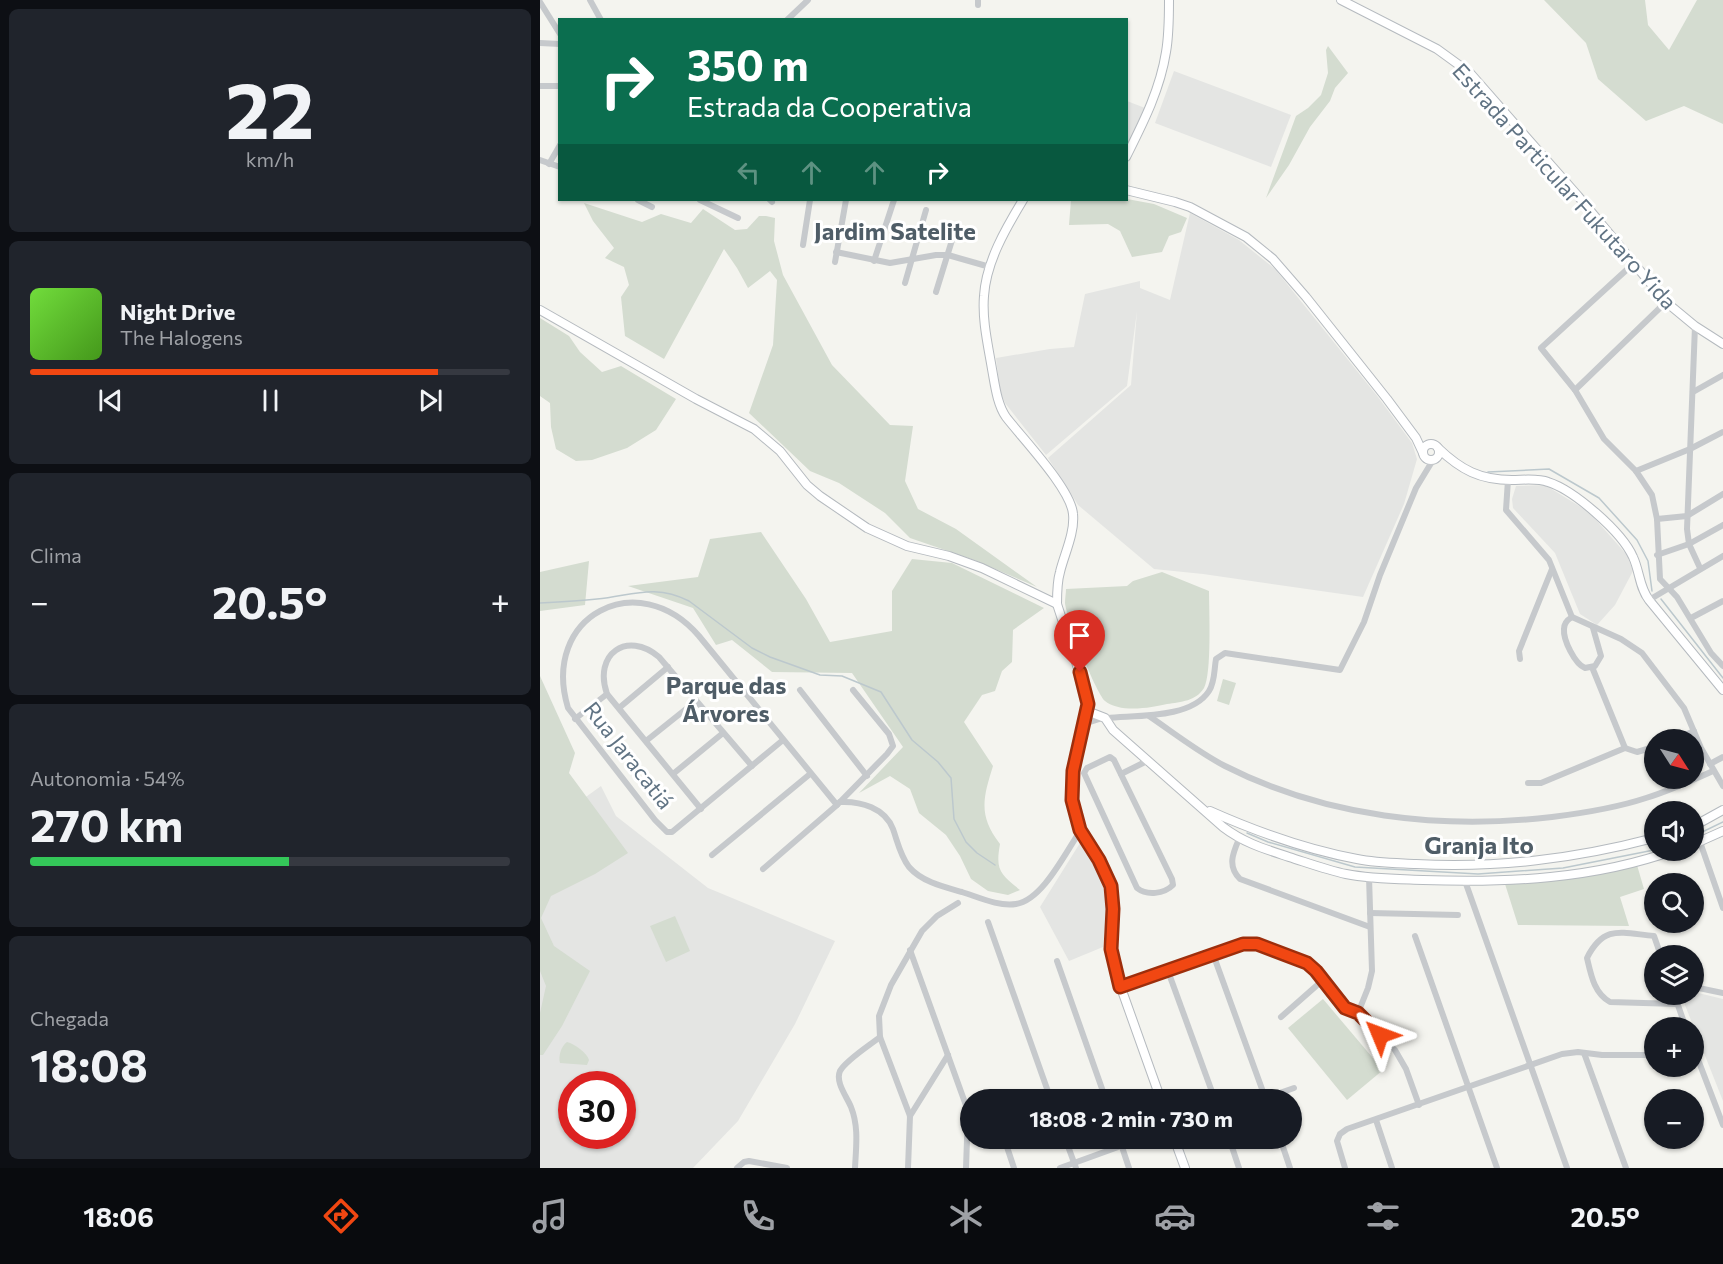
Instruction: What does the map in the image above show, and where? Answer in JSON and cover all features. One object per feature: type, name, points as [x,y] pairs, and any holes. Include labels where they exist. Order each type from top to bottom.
[{"type":"street","points":[[590,0],[600,18]]},
{"type":"street","points":[[789,18],[807,0]]},
{"type":"street","points":[[1128,153],[1158,87],[1167,49],[1169,0]]},
{"type":"street","name":"Estrada Particular Fukutaro Yida","points":[[1341,0],[1437,49],[1465,68],[1578,196],[1666,302],[1695,326],[1723,344]]},
{"type":"street","points":[[540,2],[558,31]]},
{"type":"street","points":[[540,43],[558,44]]},
{"type":"street","points":[[540,87],[558,86]]},
{"type":"street","points":[[549,164],[558,148]]},
{"type":"street","points":[[540,160],[558,166]]},
{"type":"street","points":[[1128,191],[1190,207],[1238,233],[1260,248],[1285,271],[1306,297],[1403,421],[1426,459],[1435,453]]},
{"type":"street","points":[[1128,195],[1139,195]]},
{"type":"street","points":[[640,201],[652,207]]},
{"type":"street","points":[[702,201],[738,218]]},
{"type":"street","points":[[802,245],[810,201]]},
{"type":"street","points":[[835,262],[846,201]]},
{"type":"street","points":[[873,261],[894,201]]},
{"type":"street","points":[[1022,201],[1007,228],[990,267],[985,289],[984,312],[989,350],[1000,404],[1005,415],[1057,482],[1073,514],[1059,575],[1057,604],[1085,688],[1087,711],[1071,786],[1074,812],[1080,830],[1099,860],[1111,886],[1113,909],[1111,949],[1120,987],[1157,1089]]},
{"type":"street","points":[[904,284],[926,210]]},
{"type":"street","points":[[936,292],[957,224]]},
{"type":"street","points":[[837,252],[890,263],[948,255],[990,267]]},
{"type":"street","points":[[1633,264],[1541,348],[1575,390],[1604,439],[1636,471],[1652,495],[1657,519],[1659,576],[1677,597],[1711,653],[1723,666]]},
{"type":"street","points":[[1575,390],[1666,302]]},
{"type":"street","points":[[540,310],[696,399],[754,429],[780,451],[807,485],[867,528],[907,546],[949,556],[982,568],[1057,604]]},
{"type":"street","points":[[1695,326],[1687,516],[1689,544],[1700,568]]},
{"type":"street","points":[[1693,392],[1723,375]]},
{"type":"street","points":[[1403,421],[1435,453]]},
{"type":"street","points":[[1636,471],[1690,450],[1723,432]]},
{"type":"street","points":[[1423,453],[1426,446],[1478,476],[1491,479],[1548,481],[1593,510],[1631,553],[1641,589],[1723,690]]},
{"type":"street","points":[[1084,723],[1105,718],[1149,716],[1188,707],[1203,699],[1212,686],[1218,656],[1225,653],[1340,670],[1364,622],[1380,575],[1416,488],[1435,453]]},
{"type":"street","points":[[1508,480],[1505,508],[1507,513],[1546,556],[1572,617],[1621,639],[1642,653],[1684,708],[1693,729]]},
{"type":"street","points":[[1657,519],[1687,516],[1723,494]]},
{"type":"street","points":[[1658,555],[1689,544],[1723,525]]},
{"type":"street","points":[[1649,600],[1723,556]]},
{"type":"street","points":[[1520,660],[1519,651],[1552,568]]},
{"type":"street","points":[[1546,586],[1556,579]]},
{"type":"street","points":[[1691,618],[1723,601]]},
{"type":"street","name":"Rua Jaracatiá","points":[[701,809],[670,832],[568,708],[563,683],[563,659],[568,643],[574,632],[598,611],[610,605],[638,602],[670,612],[684,620],[810,774],[839,803]]},
{"type":"street","points":[[1572,617],[1565,624],[1564,633],[1578,665],[1585,668],[1592,668],[1599,663],[1601,656],[1593,628]]},
{"type":"street","points":[[752,766],[659,657],[647,649],[633,645],[617,649],[609,658],[604,669],[603,681],[608,694],[701,809],[783,740]]},
{"type":"street","points":[[619,708],[668,668]]},
{"type":"street","points":[[1592,668],[1625,748]]},
{"type":"street","points":[[800,690],[867,776]]},
{"type":"street","points":[[763,869],[839,803],[891,750],[892,739],[853,690]]},
{"type":"street","points":[[575,719],[608,694]]},
{"type":"street","points":[[646,741],[696,701]]},
{"type":"street","points":[[1087,711],[1105,718],[1113,730],[1147,761],[1223,827],[1239,838],[1343,874],[1465,881],[1519,881],[1575,875],[1644,858]]},
{"type":"street","points":[[1149,716],[1200,752],[1263,783],[1332,806],[1417,820],[1492,822],[1575,814],[1644,799],[1713,771]]},
{"type":"street","points":[[673,774],[723,733]]},
{"type":"street","points":[[1528,783],[1546,781],[1625,748],[1637,752],[1644,750]]},
{"type":"street","points":[[1704,752],[1713,771],[1722,783]]},
{"type":"street","points":[[1710,764],[1723,757]]},
{"type":"street","points":[[1110,758],[1114,760],[1121,774],[1173,883],[1169,889],[1152,893],[1137,888],[1083,774],[1087,768],[1110,758]]},
{"type":"street","points":[[1121,774],[1147,761]]},
{"type":"street","points":[[711,855],[810,774]]},
{"type":"street","points":[[839,803],[852,801],[867,805],[887,819],[894,830],[904,860],[915,873],[923,878],[950,889],[1007,905],[1025,902],[1039,891],[1080,830]]},
{"type":"street","points":[[1204,809],[1248,827],[1356,859],[1434,865],[1554,860],[1644,840]]},
{"type":"street","points":[[1704,820],[1723,810]]},
{"type":"street","points":[[1248,827],[1241,828],[1238,832],[1239,838],[1232,859],[1234,873],[1242,880],[1370,927]]},
{"type":"street","points":[[1704,840],[1723,831]]},
{"type":"street","points":[[1704,860],[1723,908]]},
{"type":"street","points":[[1358,1013],[1372,971],[1369,877]]},
{"type":"street","points":[[1465,881],[1567,1168]]},
{"type":"street","points":[[908,1168],[910,1116],[880,1037],[878,1025],[881,1007],[910,950],[928,924],[958,903]]},
{"type":"street","points":[[1370,913],[1458,915]]},
{"type":"street","points":[[988,922],[1047,1089]]},
{"type":"street","points":[[1644,1003],[1610,1002],[1601,996],[1587,958],[1603,936],[1619,932],[1654,936],[1657,945]]},
{"type":"street","points":[[1415,936],[1497,1168]]},
{"type":"street","points":[[1120,987],[1243,944],[1257,944],[1307,963],[1345,1008],[1358,1013],[1388,1042],[1400,1059],[1419,1105]]},
{"type":"street","points":[[910,950],[961,1089]]},
{"type":"street","points":[[1214,954],[1261,1089]]},
{"type":"street","points":[[1057,961],[1102,1089]]},
{"type":"street","points":[[1167,971],[1211,1089]]},
{"type":"street","points":[[1281,1017],[1323,980]]},
{"type":"street","points":[[1704,989],[1723,993]]},
{"type":"street","points":[[855,1168],[857,1127],[839,1076],[845,1065],[880,1037]]},
{"type":"street","points":[[1345,1168],[1337,1145],[1338,1138],[1347,1129],[1567,1053],[1644,1055]]},
{"type":"street","points":[[1584,1053],[1626,1168]]},
{"type":"street","points":[[910,1116],[948,1055]]},
{"type":"street","points":[[1704,1075],[1723,1125]]},
{"type":"street","points":[[1376,1120],[1392,1168]]},
{"type":"street","points":[[966,1168],[967,1149]]},
{"type":"street","points":[[1008,1149],[1014,1168]]},
{"type":"street","points":[[1069,1149],[1075,1166]]},
{"type":"street","points":[[1060,1168],[1075,1166],[1117,1149]]},
{"type":"street","points":[[1123,1149],[1129,1168]]},
{"type":"street","points":[[1178,1149],[1185,1168]]},
{"type":"street","points":[[1233,1149],[1239,1168]]},
{"type":"street","points":[[1284,1149],[1290,1168]]},
{"type":"street","points":[[736,1168],[750,1161],[787,1168]]},
{"type":"shaded area","points":[[1544,0],[1645,0],[1648,25],[1669,50],[1697,0],[1723,0],[1723,124],[1684,106],[1646,121],[1598,79],[1586,43]]},
{"type":"shaded area","points":[[1328,46],[1348,73],[1335,88],[1330,101],[1310,127],[1289,165],[1266,198],[1296,116],[1321,95],[1328,73],[1326,50]]},
{"type":"shaded area","points":[[1174,71],[1291,115],[1271,167],[1155,123]]},
{"type":"shaded area","points":[[1128,101],[1145,108],[1128,146]]},
{"type":"shaded area","points":[[1128,199],[1154,204],[1187,218],[1181,232],[1169,236],[1162,252],[1132,257],[1120,231],[1108,224],[1069,225],[1071,201],[1128,201]]},
{"type":"shaded area","points":[[584,203],[642,222],[661,214],[691,223],[703,209],[735,230],[747,229],[759,216],[775,218],[774,241],[783,275],[832,365],[890,425],[913,426],[905,481],[918,509],[956,529],[1037,587],[974,560],[910,538],[885,513],[839,483],[810,471],[749,413],[773,345],[777,280],[770,271],[748,288],[724,249],[664,359],[625,336],[621,297],[629,285],[624,267],[605,258],[614,248],[593,221]]},
{"type":"shaded area","points":[[1190,213],[1239,240],[1275,269],[1412,443],[1417,459],[1404,504],[1363,597],[1154,569],[1078,505],[1048,458],[1131,385],[1137,311],[1127,386],[1046,455],[1005,403],[1000,391],[996,358],[1074,347],[1085,294],[1140,281],[1140,288],[1170,300]]},
{"type":"shaded area","points":[[540,318],[569,336],[580,352],[602,372],[621,366],[676,399],[656,430],[627,448],[592,460],[576,461],[556,449],[551,427],[550,403],[540,396]]},
{"type":"shaded area","points":[[1545,485],[1589,512],[1627,555],[1633,571],[1615,605],[1597,625],[1580,614],[1555,553],[1513,508],[1512,499],[1516,486]]},
{"type":"shaded area","points":[[761,532],[806,599],[830,642],[892,631],[892,591],[912,559],[952,563],[1044,608],[1013,630],[1012,662],[1002,671],[995,691],[982,695],[964,722],[993,766],[985,797],[985,815],[1000,844],[998,860],[1001,871],[1020,890],[1008,895],[988,891],[971,879],[946,835],[919,813],[910,789],[890,776],[859,793],[903,747],[852,673],[772,672],[732,640],[716,645],[693,608],[628,586],[698,577],[710,539]]},
{"type":"shaded area","points":[[589,561],[585,605],[540,611],[540,572]]},
{"type":"shaded area","points":[[1162,572],[1209,591],[1207,681],[1197,696],[1188,700],[1153,707],[1127,708],[1111,705],[1100,694],[1082,654],[1065,603],[1066,589],[1127,586],[1133,581]]},
{"type":"shaded area","points":[[540,676],[575,753],[569,773],[628,853],[595,874],[551,896],[541,918],[554,946],[590,971],[562,1026],[543,1055],[540,1055],[540,1013],[546,986],[540,971]]},
{"type":"shaded area","points":[[1223,679],[1236,683],[1229,705],[1217,701]]},
{"type":"shaded area","points":[[601,786],[616,816],[708,888],[835,941],[795,1024],[738,1121],[693,1168],[540,1168],[540,830]]},
{"type":"shaded area","points":[[1080,843],[1092,858],[1103,883],[1107,909],[1103,947],[1069,961],[1040,907]]},
{"type":"shaded area","points":[[1637,865],[1644,889],[1620,897],[1629,926],[1518,925],[1505,884],[1562,880]]},
{"type":"shaded area","points":[[675,916],[690,951],[666,962],[650,926]]},
{"type":"shaded area","points":[[1704,994],[1723,999],[1723,1101],[1704,1053],[1704,1017],[1690,1017],[1685,1005],[1704,1005]]},
{"type":"shaded area","points":[[1323,999],[1383,1070],[1347,1100],[1288,1028]]},
{"type":"shaded area","points":[[567,1042],[586,1055],[589,1060],[587,1065],[560,1063],[560,1052]]},
{"type":"waterway","points":[[1488,472],[1549,469],[1599,498],[1637,540],[1648,561],[1652,591]]},
{"type":"waterway","points":[[540,603],[597,599],[643,592],[665,593],[689,601],[752,648],[770,657],[820,675],[842,676],[881,692],[912,740],[938,762],[951,778],[954,819],[966,842],[995,865]]},
{"type":"waterway","points":[[1661,599],[1723,678]]},
{"type":"waterway","points":[[1704,831],[1723,822]]},
{"type":"waterway","points":[[1247,833],[1268,842],[1355,867],[1478,874],[1563,868],[1644,852]]},
{"type":"district","name":"Jardim Satelite","points":[[895,230]]},
{"type":"district","name":"Parque das Árvores","points":[[726,698]]},
{"type":"district","name":"Granja Ito","points":[[1479,844]]},
{"type":"route","points":[[1080,672],[1088,704],[1073,771],[1072,800],[1080,830],[1099,860],[1111,886],[1113,909],[1111,949],[1120,987],[1250,942],[1307,963],[1348,1011],[1358,1013],[1380,1035]]}]
